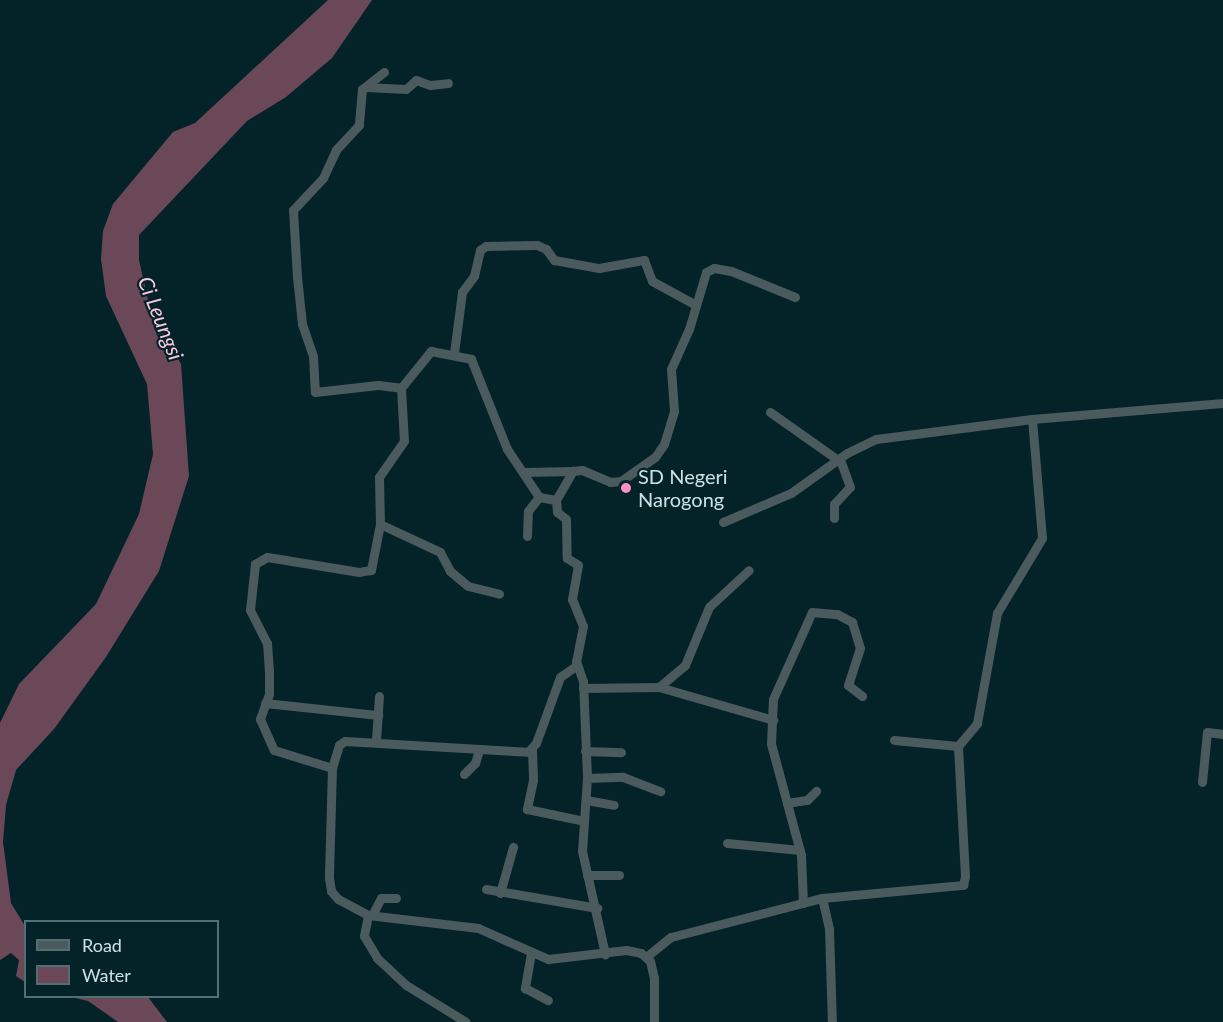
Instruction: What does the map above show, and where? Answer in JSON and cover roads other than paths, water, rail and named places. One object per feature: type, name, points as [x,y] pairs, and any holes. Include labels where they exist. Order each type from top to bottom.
[{"type":"street","points":[[384,72],[361,92],[359,125],[336,150],[323,178],[293,210],[300,313],[312,350],[315,392],[378,385],[401,388]]},
{"type":"street","points":[[365,87],[406,89],[417,80],[430,85],[448,83]]},
{"type":"street","points":[[454,353],[462,292],[474,276],[480,250],[486,246],[537,245],[546,249],[554,260],[599,268],[644,260],[652,281],[696,305]]},
{"type":"street","points":[[525,472],[582,470],[617,483],[630,478],[655,457],[672,424],[674,403],[670,369],[696,305],[704,276],[714,268],[795,297]]},
{"type":"street","points":[[332,768],[274,750],[260,719],[269,690],[267,642],[250,610],[255,564],[267,556],[365,572],[375,564],[380,524],[379,477],[404,441],[401,388],[426,354],[454,353],[474,362],[495,426],[539,497]]},
{"type":"street","points":[[723,522],[791,493],[839,459],[876,438],[1032,419],[1223,403]]},
{"type":"street","points":[[770,412],[839,459],[850,487],[834,504],[834,518]]},
{"type":"street","points":[[646,957],[671,937],[822,898],[963,885],[965,876],[958,746],[977,723],[996,613],[1042,538],[1032,419]]},
{"type":"street","points":[[573,471],[556,500],[557,512],[567,525],[567,558],[578,565],[572,599],[583,626],[576,666],[583,688],[587,778],[582,851],[597,908],[605,954]]},
{"type":"street","points":[[539,497],[556,500]]},
{"type":"street","points":[[527,536],[528,511],[539,497]]},
{"type":"street","points":[[380,524],[440,552],[450,571],[468,586],[499,594]]},
{"type":"street","points":[[659,687],[685,665],[709,607],[749,570]]},
{"type":"street","points":[[803,903],[800,850],[771,744],[773,699],[812,612],[837,614],[852,622],[860,648],[848,685],[862,696]]},
{"type":"street","points":[[576,666],[560,677],[532,750],[533,780],[526,809],[584,821]]},
{"type":"street","points":[[583,688],[659,687],[773,720]]},
{"type":"street","points":[[376,740],[379,696]]},
{"type":"street","points":[[265,703],[378,714]]},
{"type":"street","points":[[1202,782],[1207,732],[1223,734]]},
{"type":"street","points":[[532,750],[479,750],[376,740],[341,742],[332,768],[331,891],[370,915],[478,928],[531,952],[557,960],[626,950],[646,957],[654,978],[654,1022]]},
{"type":"street","points":[[894,740],[958,746]]},
{"type":"street","points":[[464,774],[473,767],[479,750]]},
{"type":"street","points":[[585,751],[621,752]]},
{"type":"street","points":[[587,778],[623,777],[660,791]]},
{"type":"street","points":[[787,803],[807,800],[816,791]]},
{"type":"street","points":[[586,800],[614,805]]},
{"type":"street","points":[[727,843],[800,850]]},
{"type":"street","points":[[500,893],[513,847]]},
{"type":"street","points":[[587,875],[619,875]]},
{"type":"street","points":[[486,889],[597,908]]},
{"type":"street","points":[[396,898],[381,898],[370,915],[364,936],[377,958],[406,985],[466,1022]]},
{"type":"street","points":[[822,898],[829,929],[832,1022]]},
{"type":"street","points":[[531,952],[525,988],[548,1000]]},
{"type":"water","points":[[328,0],[372,0],[332,58],[286,97],[247,121],[139,235],[139,260],[149,304],[181,364],[189,476],[159,571],[106,657],[54,729],[16,770],[6,805],[3,842],[11,903],[24,924],[24,981],[16,976],[19,960],[11,953],[0,960],[0,723],[19,684],[96,604],[139,514],[153,454],[147,384],[106,296],[101,259],[103,231],[113,204],[173,132],[195,123]]},
{"type":"water","points":[[75,998],[149,998],[167,1022],[118,1022],[88,1001]]},
{"type":"place","name":"SD Negeri Narogong","points":[[626,488]]},
{"type":"water label","name":"Ci Leungsi","points":[[161,318]]}]
